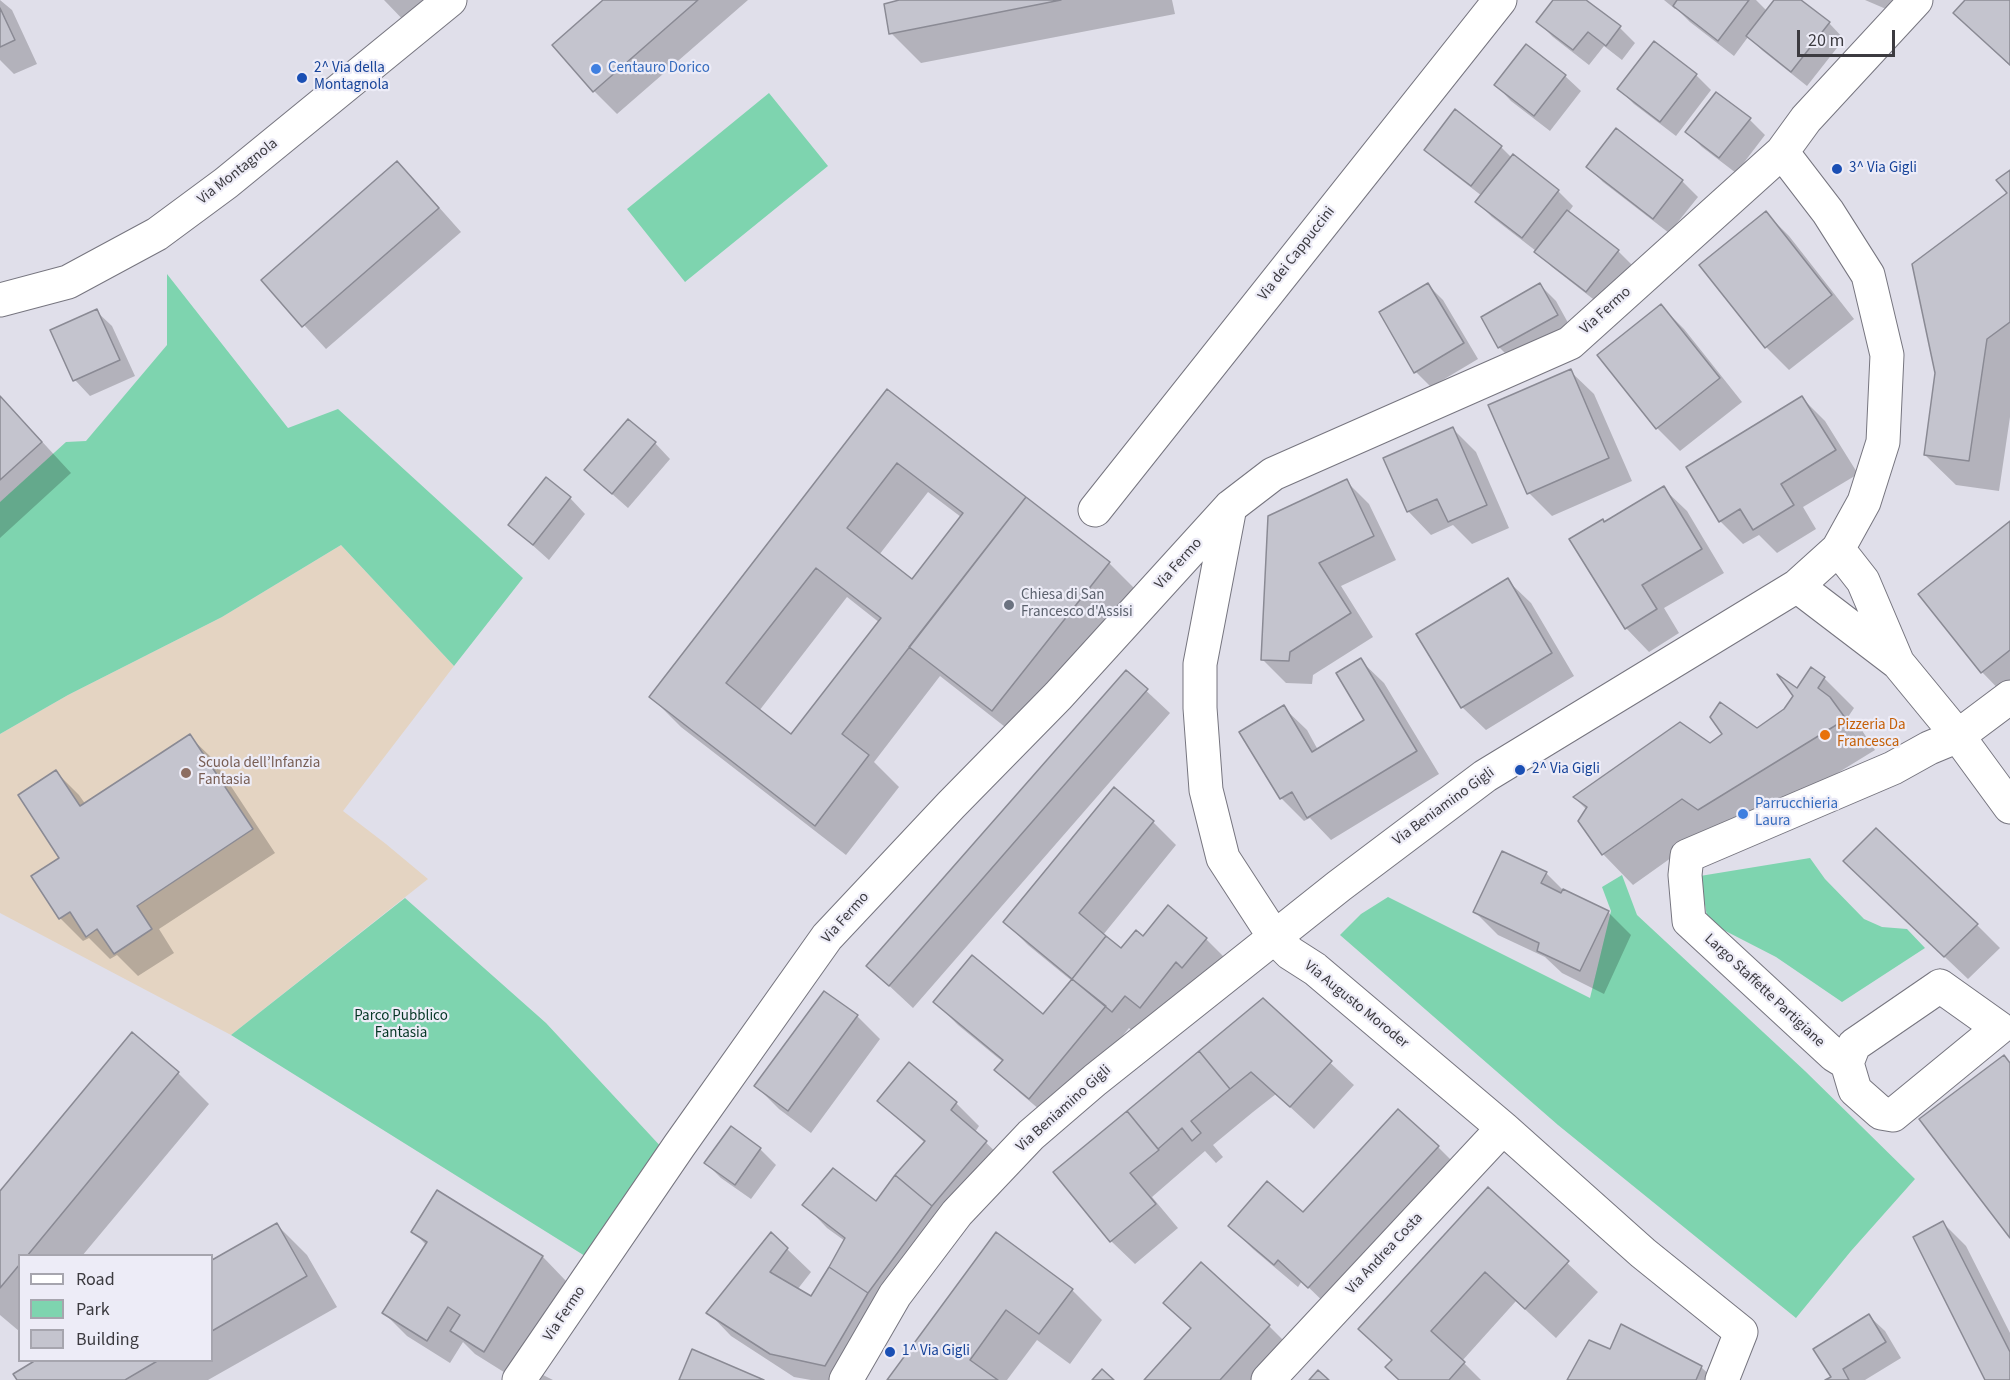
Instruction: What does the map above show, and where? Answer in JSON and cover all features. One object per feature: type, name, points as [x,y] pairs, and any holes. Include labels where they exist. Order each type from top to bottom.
[{"type":"street","name":"Via Montagnola","points":[[0,300],[68,282],[157,234],[226,183],[450,0]]},
{"type":"street","name":"Via dei Cappuccini","points":[[1095,510],[1500,0]]},
{"type":"street","name":"Via Fermo","points":[[519,1380],[827,937],[951,805],[1058,696],[1230,507],[1273,474],[1570,344],[1782,152],[1806,119],[1916,0]]},
{"type":"street","name":"Via Beniamino Gigli","points":[[846,1380],[895,1295],[957,1214],[1031,1135],[1095,1080],[1340,886],[1485,776],[1797,586],[1838,549],[1864,502],[1884,442],[1887,355],[1868,274],[1828,212],[1782,152]]},
{"type":"street","name":"Via Augusto Moroder","points":[[1230,507],[1200,664],[1200,708],[1206,790],[1223,858],[1275,938],[1290,953],[1315,969],[1503,1128],[1643,1252],[1741,1332],[1722,1380]]},
{"type":"street","points":[[1838,549],[1863,581],[1898,663]]},
{"type":"street","points":[[1797,586],[1898,663],[1958,736],[2010,807]]},
{"type":"street","points":[[1958,736],[2010,697]]},
{"type":"street","name":"Largo Staffette Partigiane","points":[[1847,1063],[1834,1055],[1689,921],[1676,915],[1687,856],[1893,768],[1929,748],[1958,736]]},
{"type":"street","points":[[1940,986],[2006,1030],[1893,1115],[1881,1113],[1855,1090],[1847,1063],[1854,1045],[1940,986]]},
{"type":"street","name":"Via Andrea Costa","points":[[1268,1380],[1503,1128]]},
{"type":"shaded area","name":"Scuola dell’Infanzia Fantasia","points":[[341,545],[454,666],[343,811],[428,879],[231,1035],[0,913],[0,734],[68,695],[222,617]]},
{"type":"green space","points":[[769,93],[828,166],[685,282],[627,209]]},
{"type":"green space","points":[[167,274],[288,428],[338,409],[523,578],[454,666],[341,545],[222,617],[68,695],[0,734],[0,502],[66,442],[86,441],[167,345]]},
{"type":"green space","points":[[1810,858],[1825,879],[1864,919],[1882,927],[1907,929],[1925,948],[1842,1002],[1776,957],[1708,922],[1700,876]]},
{"type":"green space","points":[[1622,875],[1637,915],[1805,1071],[1915,1179],[1796,1318],[1558,1125],[1340,935],[1361,914],[1388,897],[1590,998],[1611,911],[1602,887]]},
{"type":"green space","name":"Parco Pubblico Fantasia","points":[[405,898],[546,1023],[664,1150],[585,1256],[231,1035]]},
{"type":"building","name":"Centauro Dorico","points":[[603,0],[698,0],[593,92],[552,45]]},
{"type":"building","points":[[899,0],[1061,0],[889,34],[884,4]]},
{"type":"building","points":[[1553,0],[1586,0],[1621,26],[1606,46],[1588,32],[1573,50],[1536,22]]},
{"type":"building","points":[[1677,0],[1749,0],[1718,41],[1673,6]]},
{"type":"building","points":[[1774,0],[1801,0],[1830,22],[1791,72],[1746,36]]},
{"type":"building","points":[[1965,0],[2010,0],[2010,65],[1953,13]]},
{"type":"building","points":[[0,8],[15,40],[0,47]]},
{"type":"building","points":[[1654,41],[1697,74],[1660,122],[1617,89]]},
{"type":"building","points":[[1526,44],[1566,75],[1534,116],[1494,85]]},
{"type":"building","points":[[1716,92],[1751,118],[1719,158],[1685,132]]},
{"type":"building","points":[[1455,109],[1502,146],[1471,186],[1424,150]]},
{"type":"building","points":[[1616,128],[1683,180],[1653,219],[1586,167]]},
{"type":"building","points":[[1513,154],[1559,190],[1522,238],[1475,202]]},
{"type":"building","points":[[397,161],[439,208],[302,327],[261,280]]},
{"type":"building","points":[[2010,170],[2010,322],[1987,339],[1969,461],[1924,455],[1935,373],[1912,264],[2007,193],[1996,180]]},
{"type":"building","points":[[1567,210],[1619,250],[1586,292],[1534,252]]},
{"type":"building","points":[[1766,211],[1832,295],[1765,348],[1699,265]]},
{"type":"building","points":[[1428,283],[1464,343],[1414,373],[1379,312]]},
{"type":"building","points":[[1540,283],[1558,315],[1498,348],[1481,317]]},
{"type":"building","points":[[1661,304],[1720,378],[1656,429],[1597,355]]},
{"type":"building","points":[[97,309],[120,360],[73,381],[50,330]]},
{"type":"building","points":[[1571,369],[1609,458],[1527,494],[1488,405]]},
{"type":"building","points":[[887,389],[1026,497],[842,734],[869,755],[815,826],[649,697]],"holes":[[[897,463],[963,513],[912,579],[847,528]],[[816,568],[881,618],[791,734],[726,683]]]},
{"type":"building","points":[[0,396],[42,442],[0,480]]},
{"type":"building","points":[[1802,396],[1836,450],[1781,484],[1794,505],[1753,530],[1740,509],[1719,522],[1686,467]]},
{"type":"building","points":[[628,419],[656,442],[612,494],[584,470]]},
{"type":"building","points":[[1453,427],[1487,505],[1448,522],[1437,499],[1407,512],[1383,458]]},
{"type":"building","points":[[546,477],[571,497],[533,545],[508,525]]},
{"type":"building","points":[[1347,479],[1374,536],[1319,563],[1351,613],[1290,652],[1289,661],[1261,660],[1268,516]]},
{"type":"building","points":[[1664,486],[1702,549],[1642,585],[1657,609],[1625,629],[1569,539],[1603,519],[1604,522]]},
{"type":"building","name":"Chiesa di San Francesco d'Assisi","points":[[1026,497],[1110,562],[992,711],[909,647]]},
{"type":"building","points":[[2010,521],[2010,650],[1981,673],[1918,594]]},
{"type":"building","points":[[1508,578],[1552,653],[1461,708],[1416,634]]},
{"type":"building","points":[[1361,658],[1417,751],[1307,818],[1292,792],[1280,799],[1239,732],[1284,705],[1312,752],[1364,720],[1336,673]]},
{"type":"building","points":[[1811,667],[1825,677],[1818,688],[1830,697],[1846,719],[1698,810],[1682,799],[1602,855],[1578,821],[1587,807],[1573,797],[1680,722],[1710,743],[1722,734],[1710,717],[1720,702],[1757,728],[1784,709],[1793,696],[1777,674],[1797,688]]},
{"type":"building","points":[[1126,670],[1148,689],[889,986],[866,966]]},
{"type":"building","points":[[190,734],[253,829],[137,906],[152,929],[114,954],[97,929],[86,937],[70,912],[59,919],[31,876],[59,858],[18,795],[56,770],[80,806]]},
{"type":"building","points":[[1114,787],[1154,821],[1079,913],[1106,936],[1072,979],[1003,922]]},
{"type":"building","points":[[1876,828],[1978,924],[1944,957],[1843,861]]},
{"type":"building","points":[[1502,851],[1547,872],[1541,883],[1561,893],[1563,889],[1609,911],[1580,971],[1537,951],[1539,943],[1473,912]]},
{"type":"building","points":[[1168,905],[1207,938],[1182,968],[1176,962],[1140,1008],[1125,996],[1112,1012],[1072,979],[1106,936],[1121,948],[1136,930],[1143,936]]},
{"type":"building","points":[[972,955],[1043,1014],[1072,979],[1106,1006],[1029,1099],[994,1070],[1003,1060],[933,1002]]},
{"type":"building","points":[[824,991],[858,1015],[788,1111],[754,1086]]},
{"type":"building","points":[[1263,998],[1332,1061],[1290,1107],[1251,1072],[1230,1089],[1199,1051]]},
{"type":"building","points":[[132,1032],[179,1072],[29,1254],[18,1254],[18,1266],[0,1288],[0,1191]]},
{"type":"building","points":[[1199,1051],[1230,1089],[1191,1121],[1201,1133],[1192,1141],[1182,1128],[1158,1149],[1127,1111]]},
{"type":"building","points":[[2004,1055],[2010,1063],[2010,1238],[1919,1119]]},
{"type":"building","points":[[909,1062],[957,1102],[951,1110],[987,1141],[932,1206],[895,1175],[925,1141],[877,1101]]},
{"type":"building","points":[[1398,1109],[1439,1146],[1308,1288],[1278,1260],[1274,1265],[1228,1226],[1267,1181],[1303,1212]]},
{"type":"building","points":[[1127,1111],[1159,1150],[1130,1173],[1156,1204],[1110,1242],[1053,1172]]},
{"type":"building","points":[[731,1126],[761,1148],[735,1185],[704,1163]]},
{"type":"building","points":[[833,1168],[876,1201],[895,1175],[932,1206],[868,1293],[829,1267],[845,1238],[802,1205]]},
{"type":"building","points":[[1488,1187],[1569,1261],[1525,1309],[1485,1272],[1431,1331],[1465,1362],[1449,1380],[1399,1380],[1385,1367],[1392,1360],[1358,1329]]},
{"type":"building","points":[[437,1190],[543,1256],[484,1352],[450,1331],[460,1315],[448,1307],[427,1341],[382,1313],[427,1242],[411,1232]]},
{"type":"building","points":[[1943,1221],[2010,1352],[2010,1380],[1985,1380],[1913,1237]]},
{"type":"building","points":[[277,1223],[307,1276],[213,1330],[213,1259]]},
{"type":"building","points":[[771,1232],[788,1248],[770,1272],[811,1296],[829,1267],[868,1293],[825,1366],[770,1354],[706,1313]]},
{"type":"building","points":[[996,1232],[1073,1289],[1039,1334],[1006,1310],[970,1360],[998,1380],[887,1380]]},
{"type":"building","points":[[1201,1262],[1270,1325],[1220,1380],[1144,1380],[1191,1328],[1163,1303]]},
{"type":"building","points":[[1869,1314],[1886,1342],[1843,1369],[1849,1380],[1825,1380],[1831,1377],[1813,1349]]},
{"type":"building","points":[[1621,1324],[1702,1366],[1696,1380],[1567,1380],[1589,1340],[1610,1349]]},
{"type":"building","points":[[692,1349],[764,1380],[679,1380]]},
{"type":"building","points":[[33,1362],[156,1362],[125,1380],[17,1380],[13,1374]]},
{"type":"building","points":[[1102,1369],[1114,1380],[1092,1380]]},
{"type":"building","points":[[1318,1370],[1329,1380],[1309,1380]]},
{"type":"place","name":"Centauro Dorico","points":[[596,69]]},
{"type":"place","name":"2^ Via della Montagnola","points":[[302,78]]},
{"type":"place","name":"3^ Via Gigli","points":[[1837,169]]},
{"type":"place","name":"Chiesa di San Francesco d'Assisi","points":[[1009,605]]},
{"type":"place","name":"Pizzeria Da Francesca","points":[[1825,735]]},
{"type":"place","name":"2^ Via Gigli","points":[[1520,770]]},
{"type":"place","name":"Scuola dell’Infanzia Fantasia","points":[[186,773]]},
{"type":"place","name":"Parrucchieria Laura","points":[[1743,814]]},
{"type":"place","name":"1^ Via Gigli","points":[[890,1352]]}]
